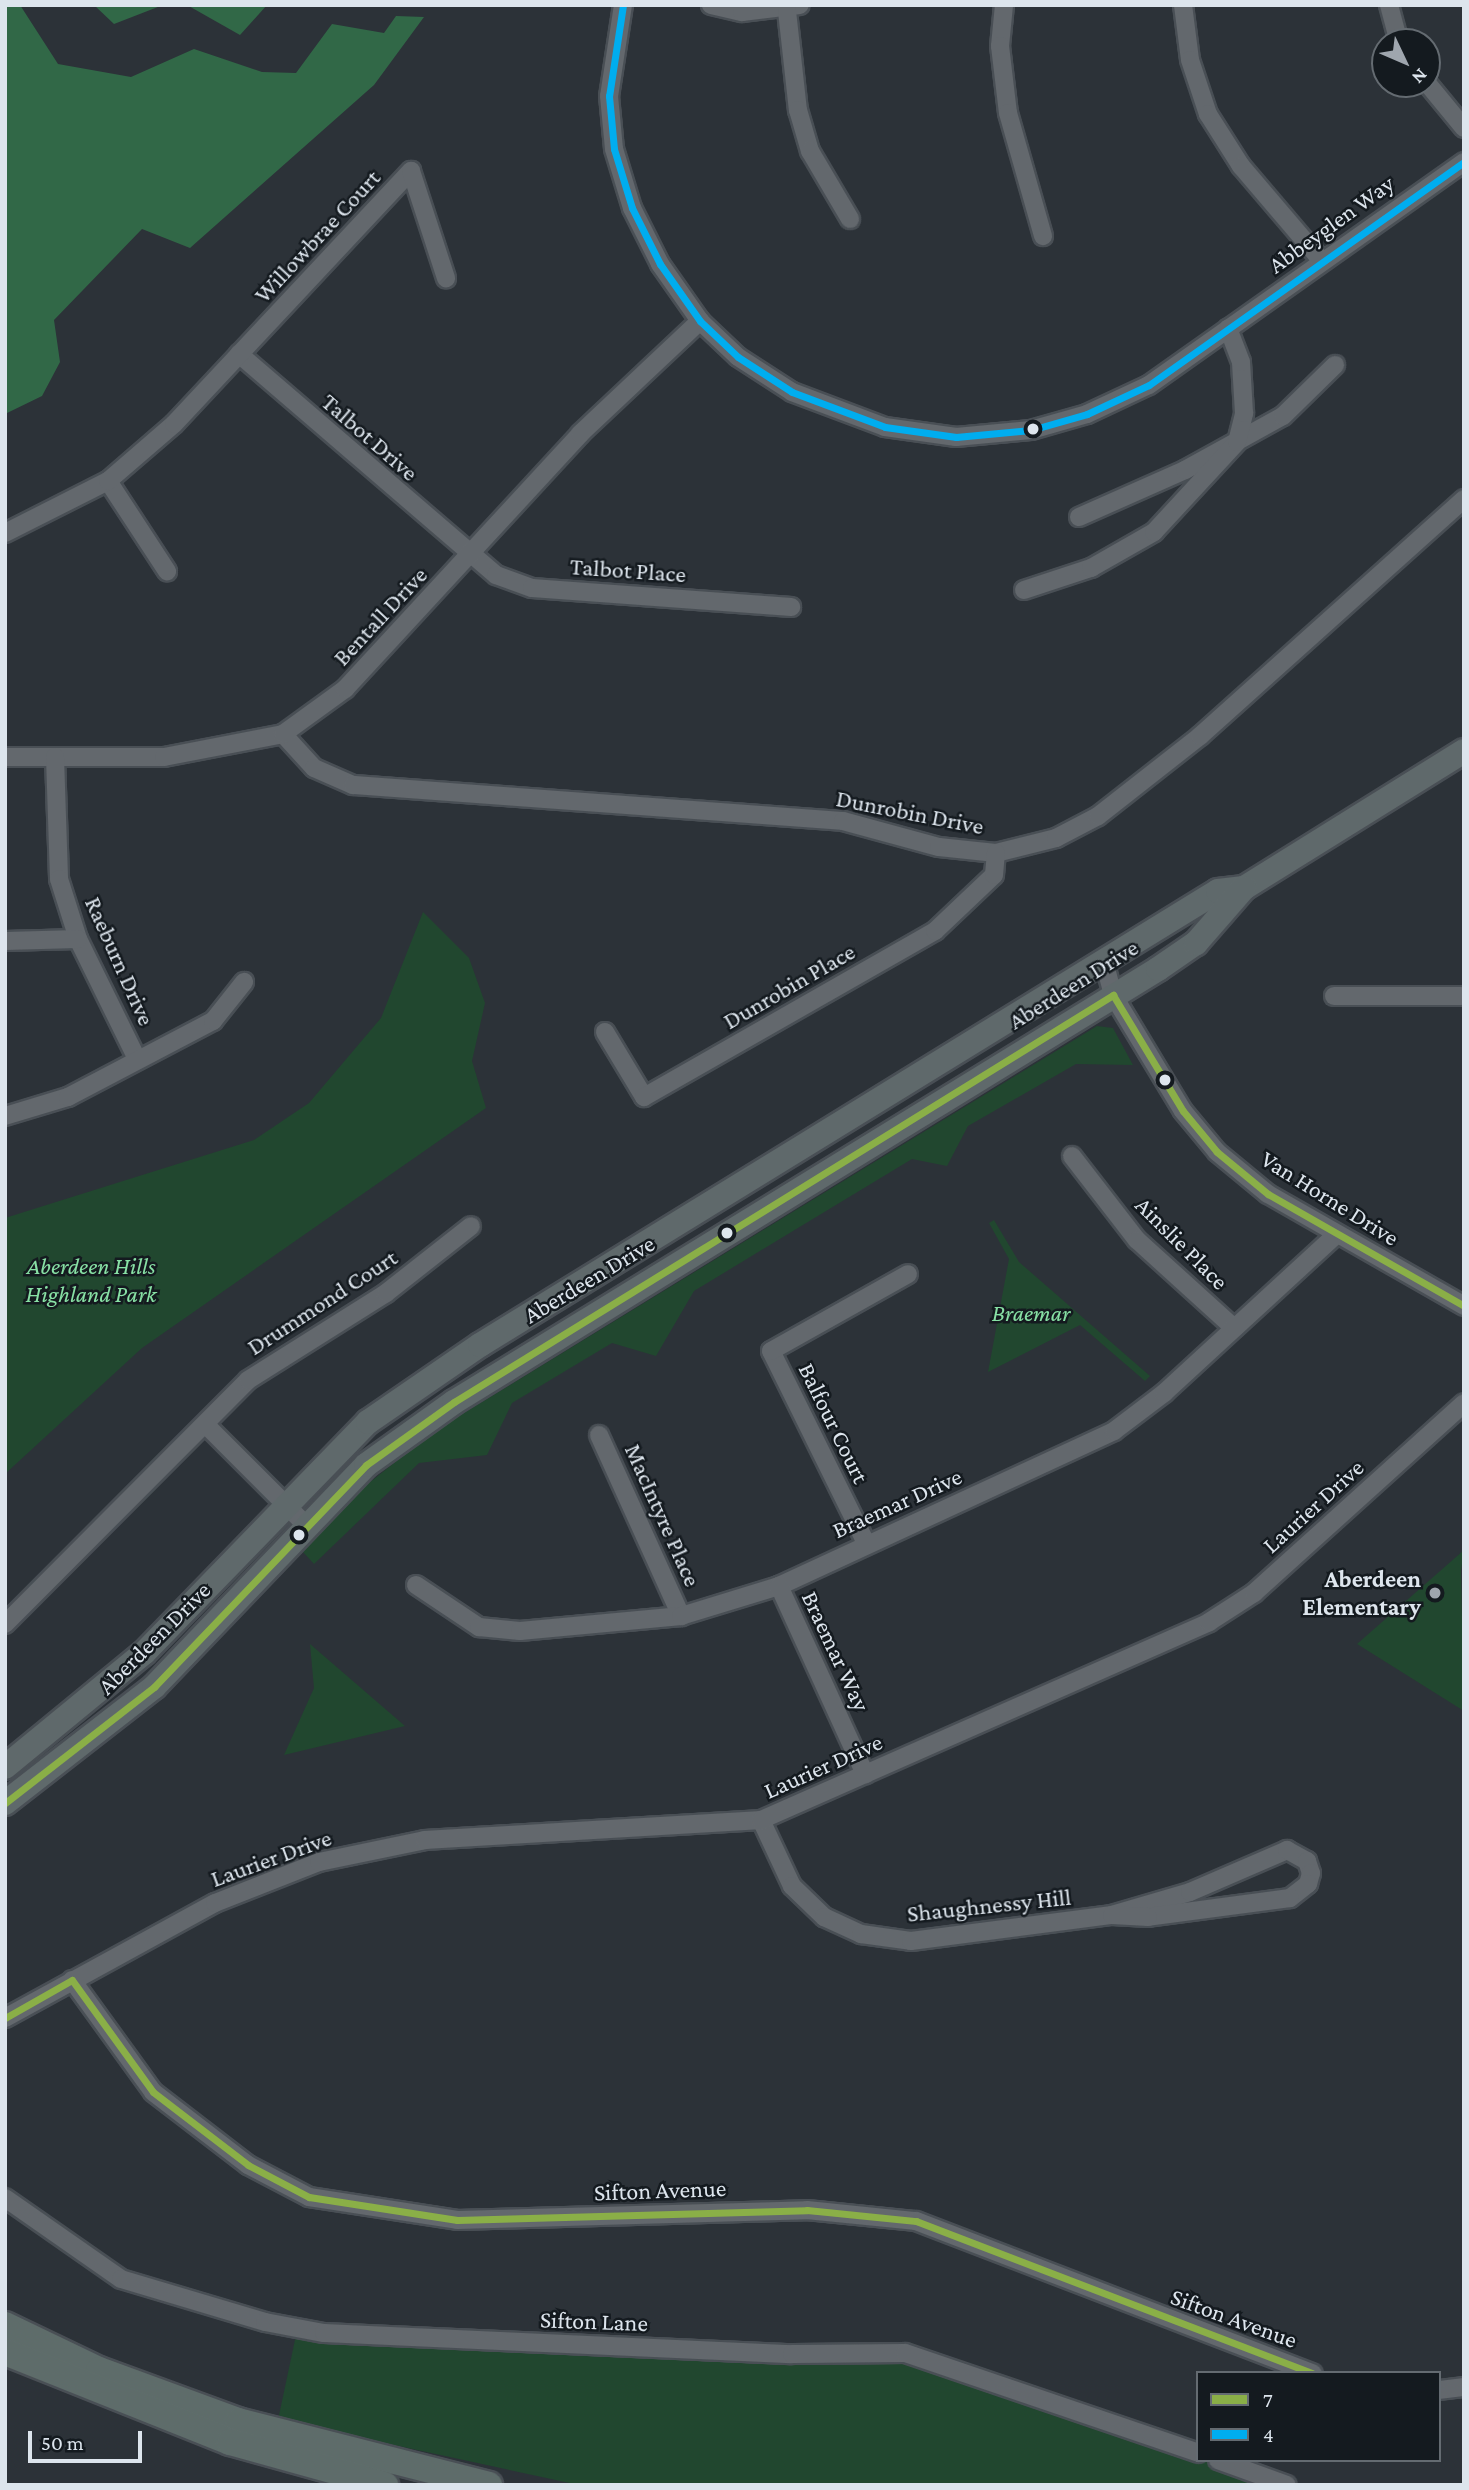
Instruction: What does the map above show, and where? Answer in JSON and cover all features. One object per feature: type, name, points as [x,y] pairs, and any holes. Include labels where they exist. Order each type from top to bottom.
[{"type":"main road","name":"Aberdeen Drive","points":[[5,1803],[154,1687],[304,1523],[366,1465],[454,1402],[1196,943],[1244,888],[1464,751]]},
{"type":"main road","name":"Aberdeen Drive","points":[[5,1767],[144,1653],[284,1503],[368,1422],[480,1345],[1104,965],[1218,891],[1244,888]]},
{"type":"main road","points":[[5,2325],[99,2370],[238,2421],[489,2485]]},
{"type":"main road","points":[[5,2352],[230,2442],[385,2485]]},
{"type":"street","name":"Abbeyglen Way","points":[[623,5],[608,96],[614,149],[643,231],[700,321],[738,358],[792,392],[885,427],[956,436],[1031,430],[1087,414],[1149,385],[1321,260],[1464,162]]},
{"type":"street","points":[[711,5],[794,8],[798,110],[810,151],[850,219]]},
{"type":"street","points":[[1004,5],[1000,46],[1008,113],[1043,236]]},
{"type":"street","points":[[1183,5],[1189,60],[1208,114],[1241,166],[1321,260]]},
{"type":"street","points":[[1389,5],[1395,28]]},
{"type":"street","points":[[1439,98],[1464,128]]},
{"type":"street","name":"Willowbrae Court","points":[[239,354],[411,172],[446,278]]},
{"type":"street","name":"Bentall Drive","points":[[5,757],[164,757],[240,747],[283,733],[345,690],[580,434],[700,321]]},
{"type":"street","points":[[1024,590],[1091,568],[1154,532],[1237,442],[1244,413],[1241,362],[1228,328]]},
{"type":"street","points":[[5,533],[108,481],[239,354]]},
{"type":"street","name":"Talbot Drive","points":[[239,354],[468,556]]},
{"type":"street","points":[[1079,517],[1237,442],[1283,416],[1335,365]]},
{"type":"street","points":[[108,481],[167,571]]},
{"type":"street","name":"Dunrobin Drive","points":[[283,733],[314,768],[354,785],[842,821],[939,847],[996,853],[1056,838],[1098,816],[1200,736],[1464,499]]},
{"type":"street","name":"Talbot Place","points":[[468,556],[532,588],[791,607]]},
{"type":"street","name":"Raeburn Drive","points":[[55,757],[59,879],[78,939],[137,1059]]},
{"type":"street","name":"Dunrobin Place","points":[[605,1032],[644,1097],[934,932],[994,876],[996,853]]},
{"type":"street","points":[[5,941],[78,939]]},
{"type":"street","name":"Van Horne Drive","points":[[1104,965],[1113,995],[1182,1111],[1217,1152],[1268,1194],[1335,1236],[1464,1306]]},
{"type":"street","points":[[5,1116],[68,1097],[213,1021],[244,982]]},
{"type":"street","points":[[1334,996],[1463,997]]},
{"type":"street","name":"Ainslie Place","points":[[1072,1156],[1137,1240],[1234,1328]]},
{"type":"street","name":"Drummond Court","points":[[5,1624],[248,1380],[386,1293],[471,1226]]},
{"type":"street","name":"Braemar Drive","points":[[416,1585],[480,1627],[520,1632],[681,1616],[779,1586],[866,1543],[1114,1431],[1234,1328],[1335,1236]]},
{"type":"street","name":"Balfour Court","points":[[866,1543],[771,1351],[908,1274]]},
{"type":"street","name":"Laurier Drive","points":[[5,2018],[215,1903],[319,1862],[425,1840],[761,1820],[1209,1622],[1254,1593],[1464,1403]]},
{"type":"street","points":[[206,1425],[304,1523]]},
{"type":"street","name":"MacIntyre Place","points":[[599,1435],[681,1616]]},
{"type":"street","name":"Braemar Way","points":[[779,1586],[865,1774]]},
{"type":"street","name":"Shaughnessy Hill","points":[[761,1820],[792,1886],[824,1917],[861,1934],[911,1941],[1112,1915],[1190,1892],[1276,1852],[1298,1853],[1311,1873],[1308,1884],[1290,1898],[1148,1917],[1112,1915]]},
{"type":"street","name":"Sifton Avenue","points":[[72,1980],[153,2092],[247,2165],[309,2197],[457,2220],[807,2210],[916,2221],[1308,2371]]},
{"type":"street","name":"Sifton Lane","points":[[5,2198],[121,2279],[279,2325],[324,2333],[792,2354],[905,2353],[1196,2452]]},
{"type":"street","points":[[1441,2390],[1464,2387]]},
{"type":"street","points":[[1224,2462],[1287,2485]]},
{"type":"green space","points":[[5,5],[20,5],[58,64],[131,77],[194,49],[262,72],[296,73],[332,24],[384,33],[396,16],[424,17],[374,85],[190,248],[142,229],[54,320],[60,362],[42,396],[5,414]]},
{"type":"green space","points":[[94,5],[163,5],[114,24]]},
{"type":"green space","points":[[187,5],[267,5],[240,35]]},
{"type":"green space","name":"Aberdeen Hills Highland Park","points":[[423,912],[469,958],[485,1003],[472,1061],[486,1108],[142,1348],[5,1474],[5,1218],[254,1140],[309,1103],[381,1018]]},
{"type":"green space","points":[[1097,1026],[1113,1028],[1133,1065],[1076,1064],[968,1126],[947,1166],[912,1159],[694,1291],[656,1356],[612,1343],[512,1403],[487,1455],[419,1463],[314,1564],[303,1552],[364,1487],[433,1432]]},
{"type":"green space","name":"Braemar","points":[[994,1220],[1019,1262],[1150,1376],[1145,1381],[1080,1325],[988,1372],[1009,1259],[989,1223]]},
{"type":"green space","name":"Aberdeen Elementary","points":[[1464,1550],[1461,1571],[1464,1711],[1357,1644]]},
{"type":"green space","points":[[310,1644],[405,1726],[284,1755],[314,1688]]},
{"type":"green space","points":[[296,2335],[910,2362],[1196,2456],[1196,2462],[1213,2462],[1283,2485],[579,2485],[278,2420]]},
{"type":"transit line","name":"4","points":[[623,5],[609,96],[614,149],[632,208],[660,264],[700,321],[738,357],[792,392],[885,427],[956,437],[1031,430],[1087,414],[1149,385],[1464,162]]},
{"type":"transit line","name":"7","points":[[1113,995],[1183,1111],[1217,1152],[1268,1194],[1464,1306]]},
{"type":"transit line","name":"7","points":[[5,1803],[154,1687],[366,1465],[454,1402],[1113,995]]},
{"type":"transit line","name":"7","points":[[72,1980],[153,2092],[248,2165],[309,2197],[457,2220],[807,2210],[916,2221],[1307,2371]]},
{"type":"transit line","name":"7","points":[[5,2018],[72,1980]]},
{"type":"place","name":"Aberdeen Elementary","points":[[1435,1593]]}]
